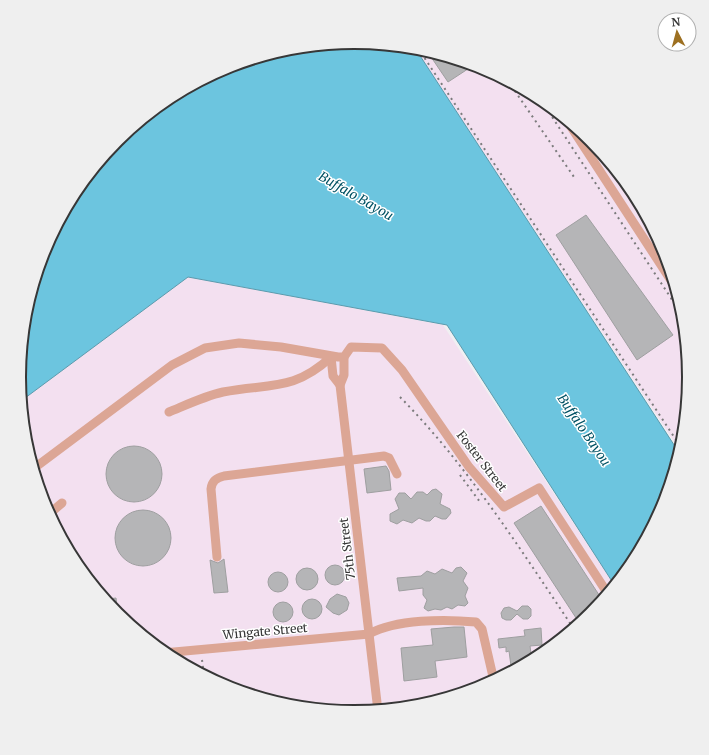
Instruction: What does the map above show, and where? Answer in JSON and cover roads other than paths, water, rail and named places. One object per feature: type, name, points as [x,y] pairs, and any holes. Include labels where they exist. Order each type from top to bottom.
[{"type":"street","points":[[578,137],[666,273]]},
{"type":"street","points":[[38,465],[172,365],[205,348],[239,343],[281,347],[331,357],[344,357],[344,375],[340,385]]},
{"type":"street","name":"Foster Street","points":[[344,357],[351,347],[382,348],[402,370],[469,467],[504,507],[539,488],[605,589]]},
{"type":"street","points":[[331,357],[333,376],[340,385]]},
{"type":"street","points":[[169,412],[223,392],[274,386],[305,377],[331,357]]},
{"type":"street","name":"75th Street","points":[[340,385],[377,705]]},
{"type":"street","points":[[217,557],[211,489],[212,483],[215,479],[224,476],[348,459],[387,456],[398,474]]},
{"type":"street","points":[[54,510],[62,503]]},
{"type":"street","name":"Wingate Street","points":[[174,652],[369,634],[381,627],[427,621],[476,622],[482,629],[492,675]]},
{"type":"water","name":"Buffalo Bayou","points":[[354,49],[420,55],[676,447],[666,483],[658,503],[639,542],[628,560],[612,581],[447,325],[188,277],[27,397],[27,356],[32,313],[43,272],[51,252],[70,213],[81,195],[122,145],[138,131],[172,104],[190,93],[229,74],[269,60],[312,52]]},
{"type":"railway","points":[[423,56],[677,442]]},
{"type":"railway","points":[[515,91],[574,177]]},
{"type":"railway","points":[[550,114],[675,304]]},
{"type":"railway","points":[[400,397],[425,423],[471,480],[571,624]]},
{"type":"railway","points":[[460,475],[480,502]]},
{"type":"railway","points":[[202,660],[203,669]]}]
